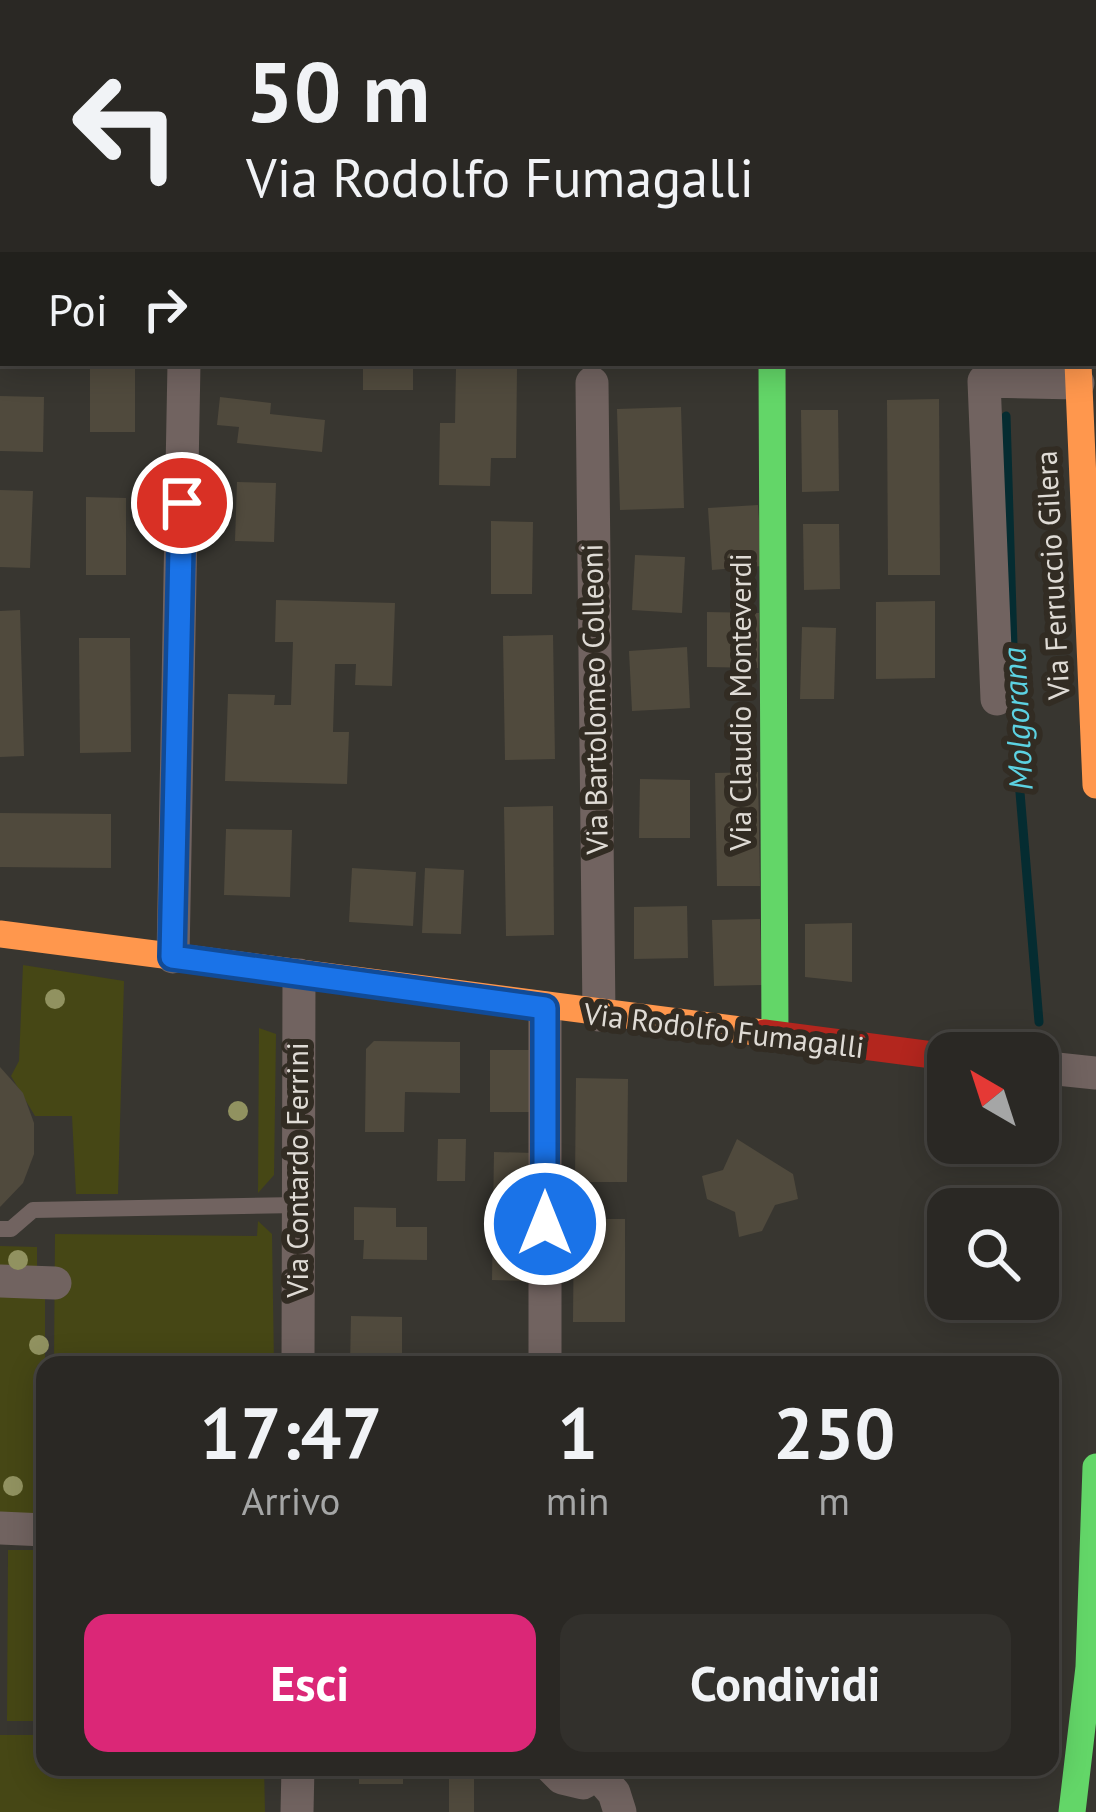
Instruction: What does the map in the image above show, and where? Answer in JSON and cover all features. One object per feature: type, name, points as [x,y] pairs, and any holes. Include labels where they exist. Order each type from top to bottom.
[{"type":"street","points":[[172,957],[184,366]]},
{"type":"street","name":"Via Claudio Monteverdi","points":[[772,366],[776,1038]]},
{"type":"street","points":[[997,699],[984,381],[1078,373]]},
{"type":"street","name":"Via Ferruccio Gilera","points":[[1078,373],[1096,785]]},
{"type":"street","name":"Via Bartolomeo Colleoni","points":[[592,383],[599,1015]]},
{"type":"street","name":"Via Rodolfo Fumagalli","points":[[10,940],[927,1056]]},
{"type":"street","name":"Via Contardo Ferrini","points":[[298,1356],[299,975]]},
{"type":"street","points":[[545,1008],[545,1356]]},
{"type":"street","points":[[1059,1068],[1096,1072]]},
{"type":"street","points":[[0,1281],[55,1283]]},
{"type":"street","points":[[1072,1812],[1089,1667],[1096,1467]]},
{"type":"street","points":[[0,1528],[36,1530]]},
{"type":"street","points":[[298,1776],[298,1812]]},
{"type":"street","points":[[563,1776],[572,1783],[590,1776]]},
{"type":"street","points":[[606,1776],[620,1812]]},
{"type":"lane","points":[[0,1229],[11,1229],[33,1210],[298,1204]]},
{"type":"shaded area","points":[[23,965],[124,981],[118,1194],[76,1194],[72,1116],[35,1116],[11,1076],[19,1061]]},
{"type":"shaded area","points":[[259,1028],[276,1034],[274,1175],[258,1193]]},
{"type":"shaded area","points":[[258,1221],[272,1234],[274,1356],[54,1356],[55,1234],[257,1236]]},
{"type":"shaded area","points":[[0,1246],[37,1247],[37,1273],[0,1273]]},
{"type":"shaded area","points":[[0,1294],[45,1295],[45,1356],[36,1356],[36,1522],[0,1520]]},
{"type":"shaded area","points":[[8,1550],[36,1550],[36,1721],[7,1721]]},
{"type":"shaded area","points":[[0,1735],[36,1735],[36,1776],[264,1776],[265,1812],[0,1812]]},
{"type":"building","points":[[363,366],[413,366],[413,390],[363,390]]},
{"type":"building","points":[[456,368],[517,369],[516,458],[491,458],[490,486],[439,485],[440,423],[455,423]]},
{"type":"building","points":[[90,369],[135,369],[135,432],[90,432]]},
{"type":"building","points":[[0,396],[44,397],[43,452],[0,451]]},
{"type":"building","points":[[220,397],[271,403],[270,414],[325,420],[322,452],[237,443],[239,427],[217,425]]},
{"type":"building","points":[[939,399],[940,575],[888,575],[887,400]]},
{"type":"building","points":[[681,407],[684,508],[620,510],[617,409]]},
{"type":"building","points":[[801,410],[838,410],[839,491],[802,492]]},
{"type":"building","points":[[237,482],[276,483],[274,542],[235,541]]},
{"type":"building","points":[[0,490],[33,491],[30,568],[0,567]]},
{"type":"building","points":[[86,497],[126,498],[126,575],[86,575]]},
{"type":"building","points":[[758,505],[762,566],[712,570],[708,508]]},
{"type":"building","points":[[491,521],[533,522],[532,594],[491,594]]},
{"type":"building","points":[[803,524],[839,524],[840,589],[804,590]]},
{"type":"building","points":[[635,555],[685,557],[682,613],[632,610]]},
{"type":"building","points":[[276,600],[395,603],[392,686],[355,685],[356,664],[335,664],[333,732],[349,732],[347,784],[225,781],[228,694],[275,695],[274,705],[291,705],[293,642],[275,642]]},
{"type":"building","points":[[935,601],[935,678],[876,679],[876,602]]},
{"type":"building","points":[[20,610],[24,756],[0,757],[0,611]]},
{"type":"building","points":[[707,612],[759,613],[758,668],[707,667]]},
{"type":"building","points":[[802,627],[836,628],[834,699],[800,699]]},
{"type":"building","points":[[553,635],[555,759],[505,760],[503,636]]},
{"type":"building","points":[[79,638],[130,638],[131,752],[80,753]]},
{"type":"building","points":[[687,647],[690,708],[632,711],[629,651]]},
{"type":"building","points":[[758,772],[760,886],[717,886],[715,773]]},
{"type":"building","points":[[640,779],[690,780],[690,838],[639,838]]},
{"type":"building","points":[[553,806],[554,935],[506,936],[504,807]]},
{"type":"building","points":[[0,813],[111,814],[111,868],[0,867]]},
{"type":"building","points":[[226,829],[292,830],[290,897],[224,895]]},
{"type":"building","points":[[352,868],[416,872],[413,926],[349,922]]},
{"type":"building","points":[[425,868],[464,870],[461,934],[422,933]]},
{"type":"building","points":[[687,906],[688,958],[634,959],[634,907]]},
{"type":"building","points":[[760,919],[762,985],[714,986],[712,920]]},
{"type":"building","points":[[852,923],[852,982],[805,977],[805,924]]},
{"type":"building","points":[[374,1041],[460,1042],[460,1093],[405,1092],[404,1132],[365,1132],[366,1049]]},
{"type":"building","points":[[490,1050],[535,1050],[535,1112],[490,1112]]},
{"type":"building","points":[[0,1067],[23,1093],[34,1123],[34,1154],[23,1183],[0,1207]]},
{"type":"building","points":[[576,1078],[628,1079],[627,1182],[575,1182]]},
{"type":"building","points":[[438,1139],[466,1139],[465,1181],[437,1181]]},
{"type":"building","points":[[737,1139],[793,1174],[798,1199],[775,1205],[762,1231],[739,1237],[735,1212],[707,1199],[702,1176],[723,1170]]},
{"type":"building","points":[[494,1152],[534,1153],[533,1281],[492,1280]]},
{"type":"building","points":[[354,1207],[396,1208],[396,1227],[427,1227],[427,1260],[363,1259],[364,1240],[354,1240]]},
{"type":"building","points":[[574,1219],[625,1219],[625,1322],[573,1322]]},
{"type":"building","points":[[351,1316],[402,1317],[402,1356],[350,1356]]},
{"type":"building","points":[[359,1776],[403,1776],[403,1784],[359,1784]]},
{"type":"building","points":[[449,1776],[474,1776],[474,1812],[449,1812]]},
{"type":"waterway","name":"Molgorana","points":[[1006,416],[1016,744],[1039,1022]]},
{"type":"traffic: fast","points":[[772,366],[775,1038]]},
{"type":"traffic: fast","points":[[1072,1812],[1089,1667],[1096,1467]]},
{"type":"traffic: slow","points":[[1078,366],[1096,785]]},
{"type":"traffic: slow","points":[[0,934],[764,1033]]},
{"type":"traffic: jam","points":[[764,1033],[927,1054]]},
{"type":"route","points":[[182,503],[172,957],[545,1008],[545,1224]]}]
